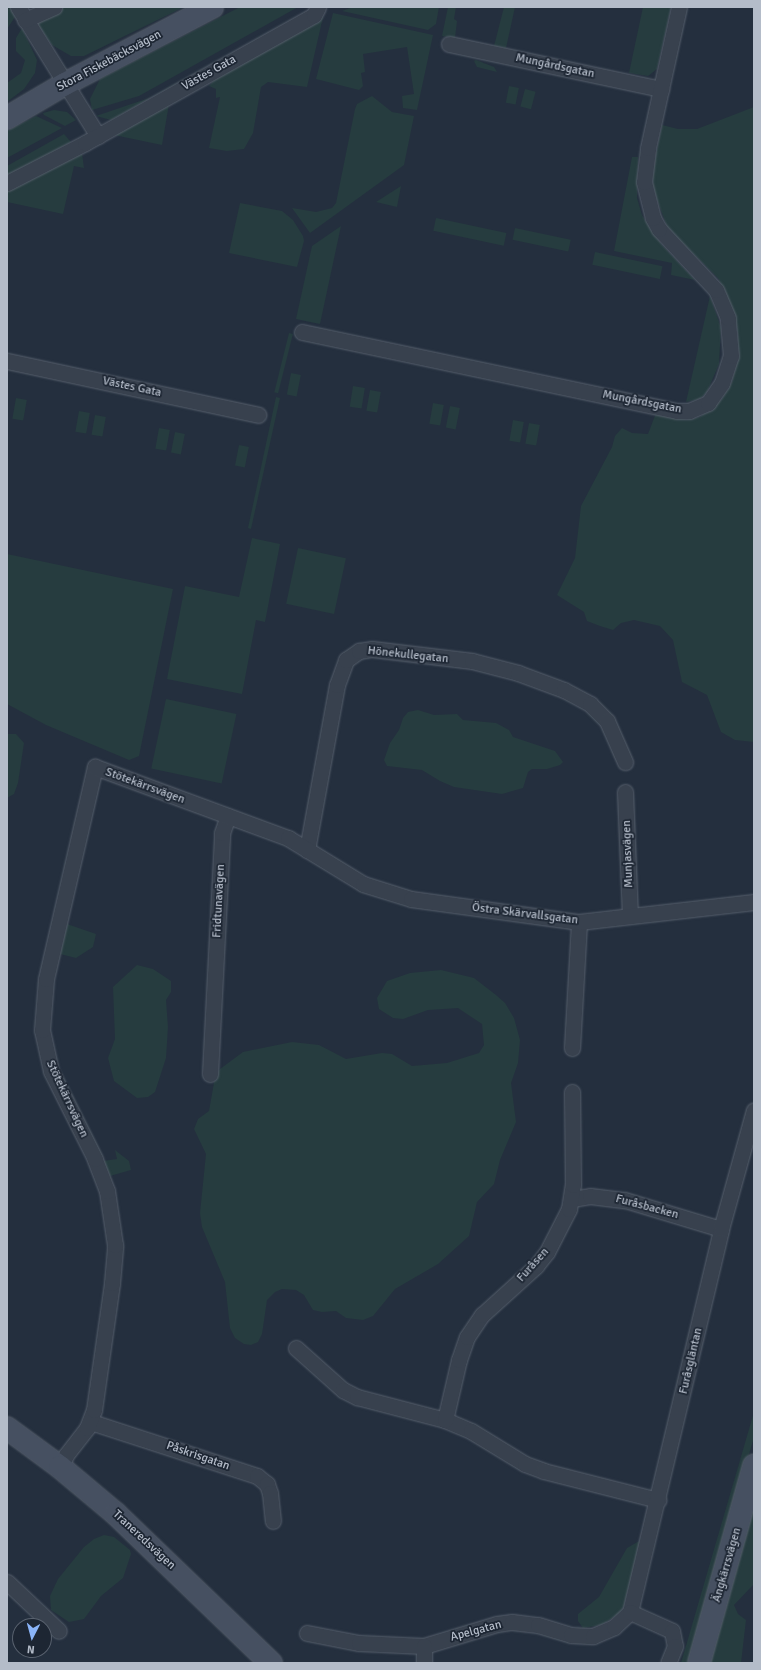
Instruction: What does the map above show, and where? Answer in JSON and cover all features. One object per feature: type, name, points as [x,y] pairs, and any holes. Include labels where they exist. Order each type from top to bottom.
[{"type":"street","points":[[54,7],[22,13],[98,136]]},
{"type":"street","name":"Stora Fiskebäcksvägen","points":[[7,118],[65,84],[212,7]]},
{"type":"street","name":"Västes Gata","points":[[7,183],[98,136],[314,15],[318,7]]},
{"type":"street","name":"Mungårdsgatan","points":[[302,332],[677,411],[689,411],[708,403],[716,395],[727,370],[731,356],[731,330],[724,305],[716,290],[668,240],[653,218],[648,201],[645,166],[679,7]]},
{"type":"street","name":"Mungårdsgatan","points":[[449,44],[661,89]]},
{"type":"street","name":"Västes Gata","points":[[7,361],[258,415]]},
{"type":"street","name":"Hönekullegatan","points":[[307,850],[337,685],[346,660],[359,650],[372,649],[472,661],[518,673],[564,690],[590,704],[607,720],[626,762]]},
{"type":"street","name":"Stötekärrsvägen","points":[[60,1467],[66,1455],[91,1422],[114,1267],[114,1224],[107,1191],[95,1159],[51,1071],[45,1051],[42,1011],[46,979],[95,768],[228,816]]},
{"type":"street","name":"Munjasvägen","points":[[625,792],[630,916]]},
{"type":"street","points":[[228,816],[288,838],[307,850]]},
{"type":"street","name":"Fridtunavägen","points":[[210,1074],[222,833],[228,816]]},
{"type":"street","name":"Östra Skärvallsgatan","points":[[307,850],[364,884],[396,896],[579,922],[754,902]]},
{"type":"street","points":[[572,1048],[579,922]]},
{"type":"street","name":"Furåsen","points":[[446,1420],[459,1360],[467,1338],[489,1307],[536,1266],[547,1252],[572,1199],[572,1092]]},
{"type":"street","name":"Furåsgläntan","points":[[630,1612],[658,1500],[721,1229],[754,1110]]},
{"type":"street","name":"Furåsbacken","points":[[572,1199],[590,1196],[625,1200],[721,1229]]},
{"type":"street","points":[[296,1348],[343,1390],[356,1397],[446,1420],[471,1431],[525,1464],[544,1471],[658,1500]]},
{"type":"street","name":"Påskrisgatan","points":[[91,1422],[257,1476],[267,1484],[270,1493],[273,1521]]},
{"type":"street","name":"Traneredsvägen","points":[[7,1428],[60,1467],[152,1546],[271,1663]]},
{"type":"street","name":"Ängkärrsvägen","points":[[699,1663],[754,1466]]},
{"type":"street","points":[[7,1582],[59,1631]]},
{"type":"street","points":[[630,1612],[672,1631],[675,1646],[668,1663]]},
{"type":"street","name":"Apelgatan","points":[[306,1633],[359,1643],[424,1646],[497,1624],[512,1622],[538,1625],[571,1635],[593,1636],[614,1627],[630,1612]]},
{"type":"street","points":[[424,1646],[424,1663]]},
{"type":"green space","points":[[7,7],[11,7],[15,17],[7,29]]},
{"type":"green space","points":[[68,7],[184,7],[84,56],[71,56],[52,45],[39,27],[38,19],[44,13]]},
{"type":"green space","points":[[240,7],[298,7],[139,96],[92,110],[90,99],[100,79]]},
{"type":"green space","points":[[353,7],[439,7],[436,24],[428,30],[342,11]]},
{"type":"green space","points":[[448,7],[456,7],[454,19],[457,21],[455,38],[442,36]]},
{"type":"green space","points":[[504,7],[515,7],[506,48],[494,46]]},
{"type":"green space","points":[[643,7],[671,7],[657,69],[648,76],[629,73]]},
{"type":"green space","points":[[304,11],[111,120],[96,116],[149,98]]},
{"type":"green space","points":[[333,13],[433,35],[417,110],[403,108],[402,96],[414,94],[407,47],[363,54],[365,72],[361,73],[363,86],[359,90],[316,79]]},
{"type":"green space","points":[[323,17],[307,87],[268,82],[261,87],[253,133],[244,149],[227,151],[209,148],[220,97],[216,98],[216,89],[209,86],[215,79]]},
{"type":"green space","points":[[22,28],[37,60],[35,73],[24,89],[7,102],[7,83],[21,73],[25,60],[16,51],[16,38]]},
{"type":"green space","points":[[476,60],[494,67],[497,72],[477,67],[474,61]]},
{"type":"green space","points":[[509,86],[519,88],[516,105],[506,103]]},
{"type":"green space","points":[[525,89],[536,92],[531,109],[520,106]]},
{"type":"green space","points":[[372,96],[392,112],[414,116],[404,165],[310,233],[292,208],[316,212],[332,208],[336,203],[355,109],[357,104]]},
{"type":"green space","points":[[169,104],[162,145],[114,135]]},
{"type":"green space","points":[[754,107],[754,742],[735,740],[721,732],[707,695],[682,682],[673,640],[660,626],[634,620],[621,623],[613,630],[587,621],[584,612],[557,595],[575,558],[581,506],[612,447],[615,436],[622,428],[632,433],[648,434],[656,413],[686,420],[700,417],[722,399],[732,382],[738,355],[738,335],[729,301],[718,278],[668,229],[653,189],[653,168],[662,125],[678,129],[697,129]]},
{"type":"green space","points":[[54,110],[67,112],[76,120],[65,126],[44,115],[43,113]]},
{"type":"green space","points":[[36,116],[62,128],[7,158],[7,131]]},
{"type":"green space","points":[[64,134],[71,142],[7,177],[7,166]]},
{"type":"green space","points":[[82,153],[84,168],[74,166],[63,214],[7,202],[7,190]]},
{"type":"green space","points":[[632,157],[638,157],[637,198],[642,215],[662,245],[695,280],[671,275],[672,263],[614,251]]},
{"type":"green space","points":[[401,186],[397,207],[376,202]]},
{"type":"green space","points":[[240,203],[282,211],[293,220],[303,236],[304,241],[297,267],[229,253]]},
{"type":"green space","points":[[436,218],[506,233],[504,246],[433,231]]},
{"type":"green space","points":[[341,226],[320,324],[296,319],[312,246]]},
{"type":"green space","points":[[515,228],[571,240],[568,252],[513,240]]},
{"type":"green space","points":[[595,252],[662,266],[660,279],[592,265]]},
{"type":"green space","points":[[710,296],[721,328],[719,364],[707,392],[700,399],[686,402]]},
{"type":"green space","points":[[289,333],[293,334],[278,393],[274,392]]},
{"type":"green space","points":[[291,373],[301,375],[297,397],[287,395]]},
{"type":"green space","points":[[353,386],[365,388],[362,409],[350,407]]},
{"type":"green space","points":[[370,390],[381,392],[377,413],[366,411]]},
{"type":"green space","points":[[276,397],[280,398],[251,529],[248,528]]},
{"type":"green space","points":[[16,398],[27,400],[23,421],[12,419]]},
{"type":"green space","points":[[433,403],[444,405],[440,426],[429,424]]},
{"type":"green space","points":[[450,406],[460,408],[456,430],[446,428]]},
{"type":"green space","points":[[79,411],[90,413],[86,434],[75,432]]},
{"type":"green space","points":[[95,415],[106,417],[102,437],[92,435]]},
{"type":"green space","points":[[513,420],[524,422],[520,443],[509,441]]},
{"type":"green space","points":[[529,423],[540,425],[536,446],[525,444]]},
{"type":"green space","points":[[159,428],[170,430],[166,451],[155,449]]},
{"type":"green space","points":[[175,432],[185,434],[181,455],[171,453]]},
{"type":"green space","points":[[239,445],[249,447],[245,468],[235,466]]},
{"type":"green space","points":[[252,538],[280,544],[265,622],[256,620],[242,694],[167,679],[185,586],[239,597]]},
{"type":"green space","points":[[298,548],[346,558],[334,614],[286,604]]},
{"type":"green space","points":[[7,554],[173,589],[139,756],[129,760],[46,725],[7,704]]},
{"type":"green space","points":[[166,699],[236,714],[222,783],[151,768]]},
{"type":"green space","points":[[418,710],[434,715],[457,714],[463,720],[496,723],[509,730],[513,737],[555,751],[563,762],[560,765],[547,769],[532,769],[528,772],[523,788],[502,794],[454,787],[440,781],[422,770],[387,766],[384,760],[390,743],[399,730],[403,718],[408,712]]},
{"type":"green space","points":[[7,734],[16,734],[24,743],[18,783],[14,794],[7,798]]},
{"type":"green space","points":[[67,924],[96,934],[93,947],[76,958],[60,954]]},
{"type":"green space","points":[[137,965],[153,969],[171,981],[171,992],[166,1000],[168,1027],[166,1058],[155,1092],[148,1097],[137,1098],[114,1081],[108,1058],[115,1039],[113,987]]},
{"type":"green space","points":[[441,970],[474,978],[496,995],[505,1003],[514,1018],[520,1040],[518,1063],[511,1083],[516,1122],[500,1160],[494,1184],[477,1202],[469,1236],[438,1264],[395,1289],[373,1316],[363,1320],[346,1318],[336,1311],[322,1312],[313,1310],[304,1295],[296,1290],[282,1289],[275,1292],[267,1300],[262,1334],[258,1342],[251,1345],[244,1344],[235,1338],[230,1328],[225,1282],[202,1227],[200,1213],[206,1154],[194,1129],[198,1119],[209,1111],[215,1077],[220,1069],[243,1052],[292,1042],[319,1045],[346,1059],[382,1053],[392,1054],[412,1066],[447,1063],[479,1053],[484,1045],[482,1024],[458,1008],[428,1010],[403,1019],[393,1018],[379,1009],[377,998],[387,981],[410,973]]},
{"type":"green space","points":[[115,1150],[129,1161],[131,1170],[110,1176],[103,1161],[117,1159]]},
{"type":"green space","points":[[754,1412],[754,1437],[689,1663],[681,1663]]},
{"type":"green space","points":[[754,1503],[754,1584],[734,1605],[738,1614],[746,1620],[741,1663],[710,1663]]},
{"type":"green space","points":[[104,1535],[114,1537],[130,1550],[131,1554],[123,1578],[101,1596],[84,1619],[69,1622],[51,1610],[50,1596],[58,1579],[84,1547],[94,1539]]},
{"type":"green space","points":[[641,1540],[624,1606],[619,1614],[601,1625],[583,1628],[578,1621],[578,1614],[599,1597],[627,1548]]}]
